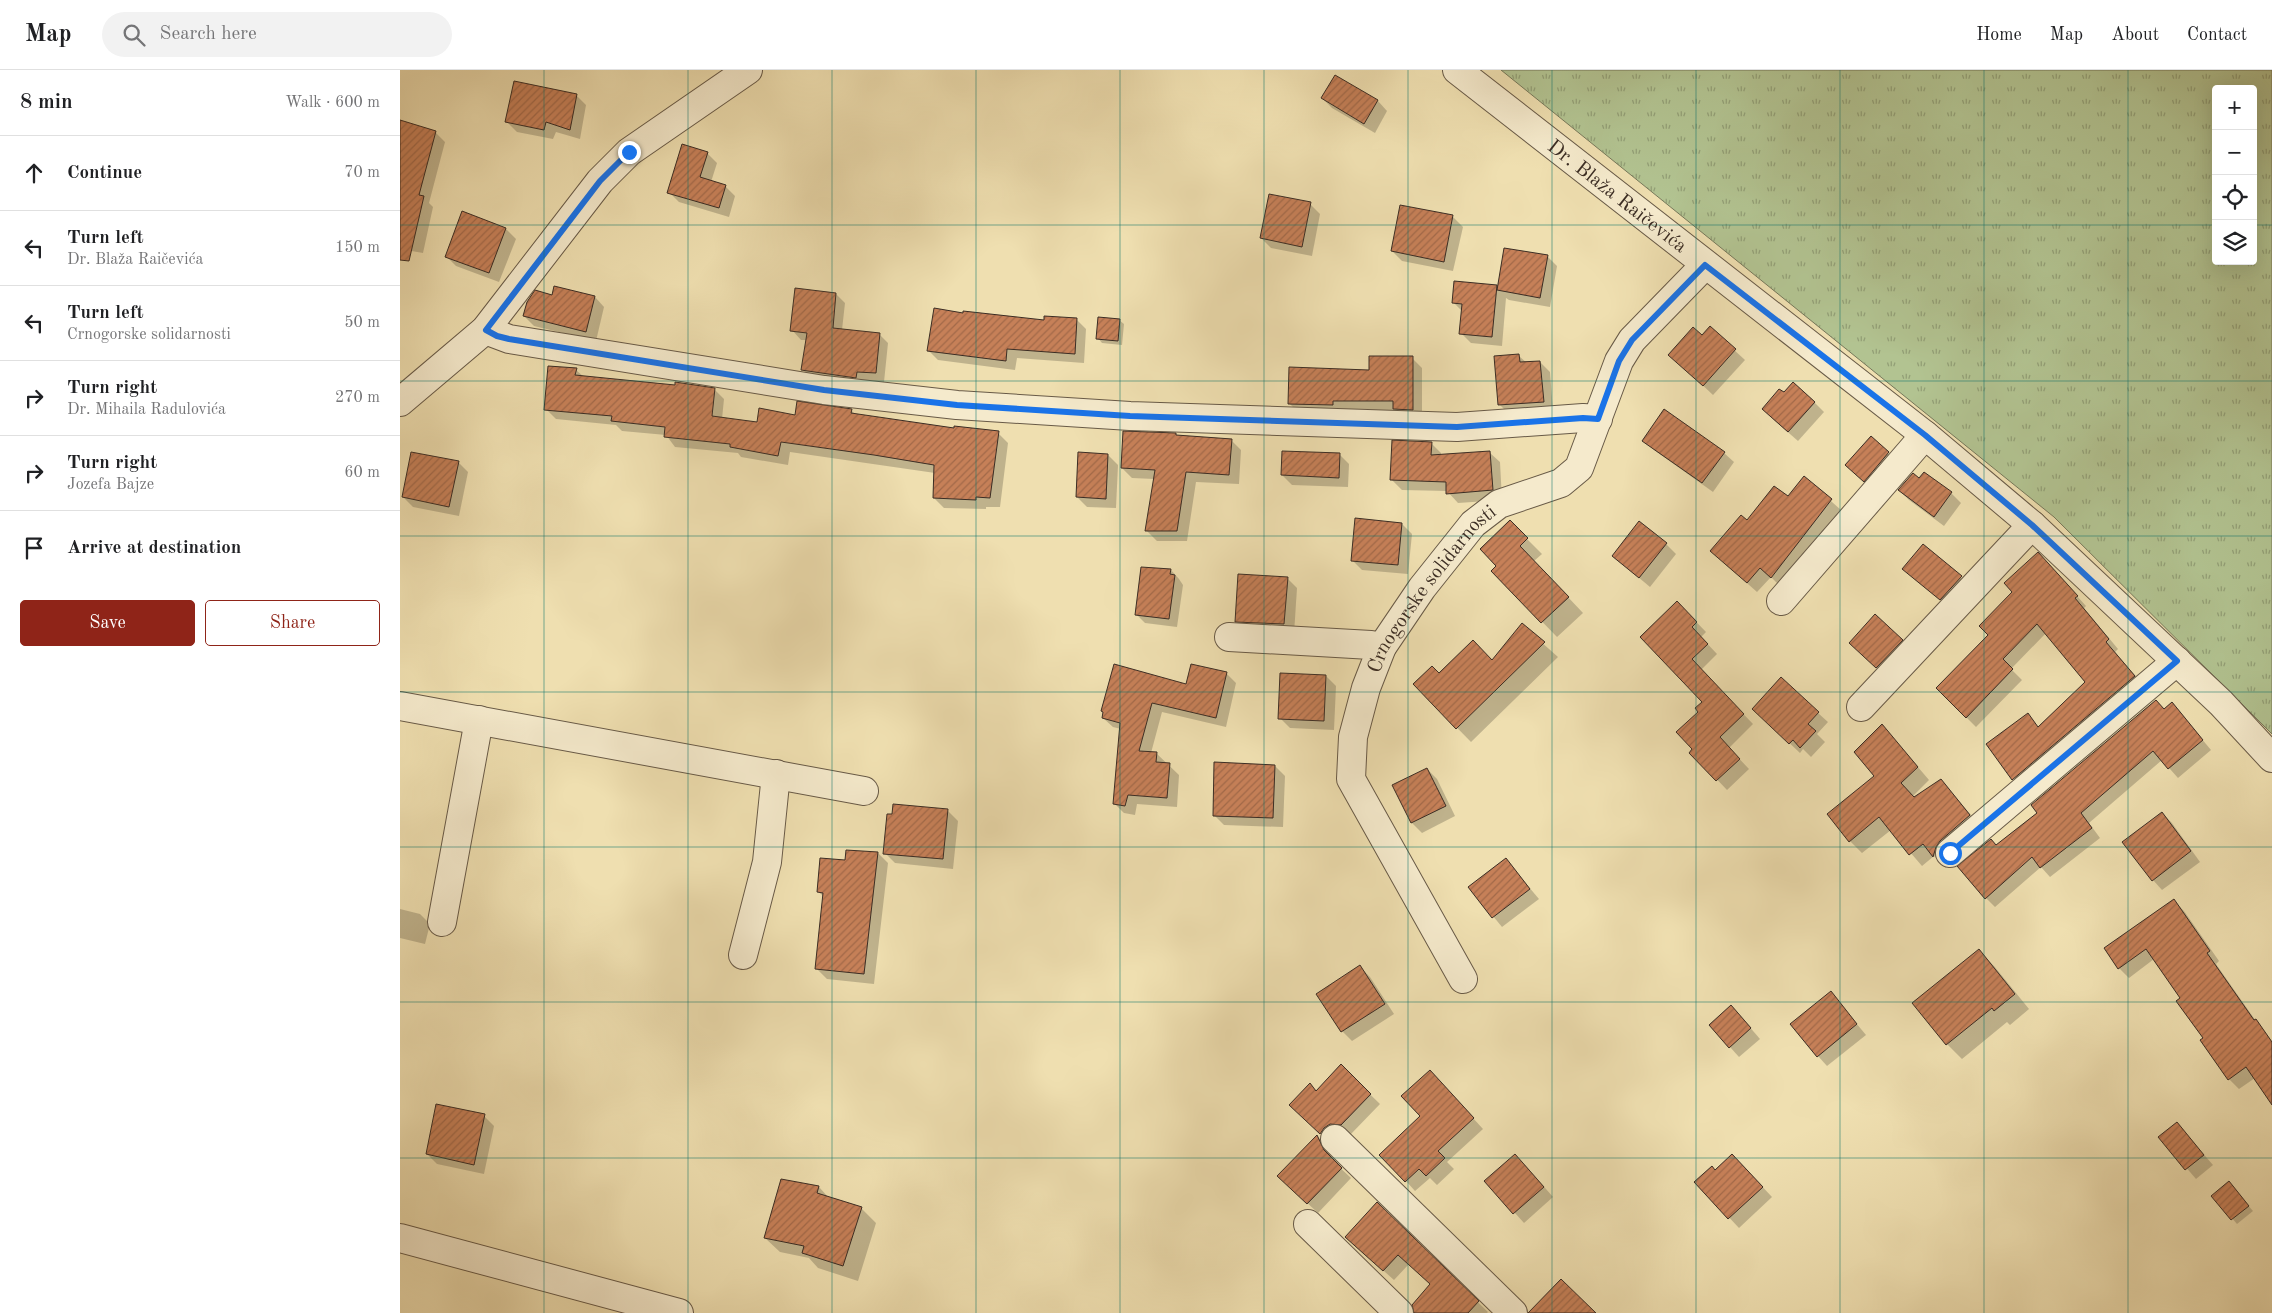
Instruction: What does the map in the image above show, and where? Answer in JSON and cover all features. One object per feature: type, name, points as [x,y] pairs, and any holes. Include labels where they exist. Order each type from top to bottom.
[{"type":"street","points":[[400,402],[486,330],[600,181],[623,158],[748,70]]},
{"type":"street","name":"Dr. Blaža Raičevića","points":[[1457,70],[1925,435],[2032,525],[2221,703],[2272,758]]},
{"type":"street","name":"Crnogorske solidarnosti","points":[[1463,979],[1350,779],[1353,738],[1359,710],[1382,647],[1422,588],[1476,520],[1499,504],[1561,483],[1574,474],[1583,460],[1619,361],[1632,340],[1705,265]]},
{"type":"street","points":[[486,330],[497,336],[509,339],[824,390],[957,405],[1130,416],[1457,427],[1583,418],[1598,419]]},
{"type":"street","points":[[1781,601],[1925,435]]},
{"type":"street","points":[[1862,707],[2032,525]]},
{"type":"street","points":[[1229,637],[1371,644],[1382,647]]},
{"type":"street","points":[[1950,853],[2177,661]]},
{"type":"street","points":[[400,706],[864,791]]},
{"type":"street","points":[[442,922],[480,720]]},
{"type":"street","points":[[743,955],[767,862],[776,774]]},
{"type":"street","points":[[1335,1139],[1513,1313]]},
{"type":"street","points":[[1308,1224],[1399,1313]]},
{"type":"street","points":[[400,1238],[679,1313]]},
{"type":"green space","points":[[1501,70],[2272,70],[2272,734],[2054,517]]},
{"type":"building","points":[[1335,75],[1378,100],[1364,124],[1321,98]]},
{"type":"building","points":[[514,81],[577,94],[570,130],[546,122],[544,130],[505,122]]},
{"type":"building","points":[[400,120],[436,131],[419,195],[424,196],[409,261],[400,260]]},
{"type":"building","points":[[682,144],[708,152],[700,177],[726,185],[719,208],[667,193]]},
{"type":"building","points":[[1269,194],[1311,202],[1302,247],[1260,238]]},
{"type":"building","points":[[1400,205],[1453,215],[1444,262],[1391,251]]},
{"type":"building","points":[[462,211],[506,228],[489,273],[445,257]]},
{"type":"building","points":[[1504,248],[1548,255],[1540,298],[1497,290]]},
{"type":"building","points":[[1454,281],[1497,285],[1492,337],[1459,334],[1462,304],[1452,303]]},
{"type":"building","points":[[554,286],[595,296],[586,332],[523,316],[527,302],[535,290],[552,295]]},
{"type":"building","points":[[795,288],[836,293],[833,328],[880,333],[876,373],[857,372],[856,378],[801,370],[807,333],[790,331]]},
{"type":"building","points":[[934,308],[963,313],[963,311],[1044,320],[1044,316],[1077,318],[1075,354],[1007,349],[1006,361],[927,351]]},
{"type":"building","points":[[1098,317],[1120,319],[1118,341],[1096,339]]},
{"type":"building","points":[[1710,326],[1736,349],[1703,386],[1668,355],[1693,327],[1702,335]]},
{"type":"building","points":[[1519,354],[1520,362],[1540,361],[1544,402],[1498,405],[1494,356]]},
{"type":"building","points":[[1369,356],[1413,356],[1413,410],[1393,409],[1393,401],[1333,401],[1333,405],[1288,404],[1289,367],[1369,370]]},
{"type":"building","points":[[548,366],[577,368],[575,375],[675,385],[675,382],[715,388],[712,416],[757,422],[759,408],[795,415],[797,401],[852,409],[851,413],[954,428],[954,426],[999,431],[990,498],[976,497],[976,500],[933,498],[934,465],[781,442],[778,456],[730,447],[730,444],[664,437],[665,427],[611,421],[612,416],[544,410]]},
{"type":"building","points":[[1793,382],[1815,402],[1788,432],[1762,409],[1779,389],[1784,392]]},
{"type":"building","points":[[1664,409],[1725,452],[1702,483],[1642,441]]},
{"type":"building","points":[[1123,431],[1176,433],[1176,435],[1232,439],[1229,475],[1186,472],[1177,531],[1145,531],[1155,470],[1121,468]]},
{"type":"building","points":[[1871,436],[1889,452],[1864,482],[1845,465]]},
{"type":"building","points":[[1392,440],[1432,442],[1431,455],[1490,451],[1493,490],[1446,494],[1446,482],[1390,480]]},
{"type":"building","points":[[1282,451],[1340,453],[1339,478],[1281,475]]},
{"type":"building","points":[[411,452],[459,461],[449,507],[402,497]]},
{"type":"building","points":[[1078,452],[1108,454],[1106,499],[1076,497]]},
{"type":"building","points":[[1924,472],[1952,492],[1934,517],[1898,490],[1913,473],[1919,478]]},
{"type":"building","points":[[1804,476],[1832,499],[1771,578],[1760,568],[1747,583],[1710,551],[1741,515],[1747,520],[1774,486],[1788,496]]},
{"type":"building","points":[[1355,518],[1402,523],[1398,565],[1351,561]]},
{"type":"building","points":[[1510,520],[1528,538],[1520,546],[1569,597],[1541,623],[1491,571],[1496,566],[1480,549]]},
{"type":"building","points":[[1639,521],[1667,543],[1639,578],[1612,556]]},
{"type":"building","points":[[1923,544],[1962,576],[1940,600],[1902,569]]},
{"type":"building","points":[[2038,552],[2078,596],[2075,598],[2109,639],[2106,642],[2135,676],[2012,780],[1986,744],[2028,713],[2038,727],[2085,682],[2037,624],[2003,659],[2013,669],[1966,718],[1936,688],[1988,635],[1979,626],[2012,592],[2004,583]]},
{"type":"building","points":[[1141,567],[1171,569],[1170,574],[1175,575],[1169,619],[1135,615]]},
{"type":"building","points":[[1238,574],[1288,577],[1284,624],[1235,622]]},
{"type":"building","points":[[1677,601],[1697,622],[1692,627],[1708,644],[1692,659],[1744,714],[1720,737],[1740,759],[1716,781],[1689,753],[1692,749],[1676,732],[1698,712],[1695,708],[1702,702],[1640,637]]},
{"type":"building","points":[[1875,614],[1903,640],[1876,668],[1849,643]]},
{"type":"building","points":[[1522,623],[1545,642],[1456,729],[1413,684],[1432,666],[1439,673],[1473,640],[1492,660]]},
{"type":"building","points":[[1114,664],[1186,684],[1191,664],[1227,672],[1216,718],[1152,703],[1139,751],[1157,752],[1156,762],[1170,763],[1167,798],[1128,795],[1125,806],[1113,804],[1120,723],[1102,718],[1103,712],[1101,711]]},
{"type":"building","points":[[1280,673],[1326,675],[1324,721],[1278,719]]},
{"type":"building","points":[[1781,677],[1819,712],[1808,724],[1816,731],[1800,748],[1793,740],[1789,744],[1752,709]]},
{"type":"building","points":[[2156,700],[2164,709],[2172,702],[2203,740],[2168,769],[2153,751],[2081,813],[2092,828],[2040,868],[2032,857],[1985,899],[1957,866],[1991,839],[1996,845],[2037,813],[2031,805]]},
{"type":"building","points":[[1882,724],[1918,767],[1901,783],[1914,797],[1941,779],[1970,815],[1940,841],[1933,857],[1923,844],[1909,855],[1879,817],[1849,842],[1827,814],[1874,776],[1854,752]]},
{"type":"building","points":[[1214,762],[1275,765],[1273,818],[1213,816]]},
{"type":"building","points":[[1427,768],[1446,806],[1411,823],[1392,785]]},
{"type":"building","points":[[893,804],[948,809],[943,859],[883,854],[887,814],[892,814]]},
{"type":"building","points":[[2162,812],[2191,851],[2152,881],[2122,842]]},
{"type":"building","points":[[846,850],[878,852],[864,974],[815,969],[823,893],[817,892],[820,858],[845,860]]},
{"type":"building","points":[[1506,858],[1530,889],[1492,918],[1468,887]]},
{"type":"building","points":[[2174,899],[2210,951],[2207,953],[2254,1020],[2256,1019],[2272,1042],[2272,1105],[2246,1067],[2228,1080],[2200,1040],[2203,1038],[2176,1001],[2180,998],[2146,949],[2118,969],[2104,948]]},
{"type":"building","points":[[1979,949],[2015,994],[1994,1011],[1992,1008],[1946,1045],[1912,1003]]},
{"type":"building","points":[[1360,965],[1385,1004],[1341,1032],[1316,994]]},
{"type":"building","points":[[1831,991],[1857,1024],[1817,1057],[1790,1024]]},
{"type":"building","points":[[1731,1005],[1751,1028],[1729,1048],[1709,1025]]},
{"type":"building","points":[[1341,1064],[1371,1094],[1341,1125],[1330,1124],[1320,1134],[1289,1105],[1310,1083],[1316,1091]]},
{"type":"building","points":[[1430,1070],[1474,1118],[1438,1151],[1445,1158],[1426,1176],[1419,1169],[1405,1182],[1379,1155],[1420,1116],[1401,1096]]},
{"type":"building","points":[[436,1104],[485,1114],[474,1165],[426,1154]]},
{"type":"building","points":[[2177,1122],[2204,1155],[2185,1170],[2158,1137]]},
{"type":"building","points":[[1317,1135],[1324,1150],[1342,1168],[1307,1204],[1277,1176]]},
{"type":"building","points":[[1515,1154],[1544,1187],[1513,1214],[1484,1181]]},
{"type":"building","points":[[1732,1154],[1763,1187],[1728,1219],[1694,1182],[1712,1166],[1715,1170]]},
{"type":"building","points":[[781,1179],[819,1186],[817,1193],[862,1207],[843,1266],[802,1253],[804,1246],[764,1238]]},
{"type":"building","points":[[2229,1181],[2249,1206],[2231,1220],[2211,1196]]},
{"type":"building","points":[[1377,1202],[1479,1301],[1468,1313],[1414,1313],[1412,1305],[1430,1284],[1398,1255],[1383,1271],[1345,1237]]},
{"type":"building","points":[[1561,1279],[1596,1313],[1528,1313]]},
{"type":"route","points":[[629,152],[600,181],[486,330],[497,336],[509,339],[824,390],[957,405],[1130,416],[1457,427],[1583,418],[1598,419],[1619,361],[1632,340],[1705,265],[1925,435],[2032,525],[2177,661],[1950,853]]}]
